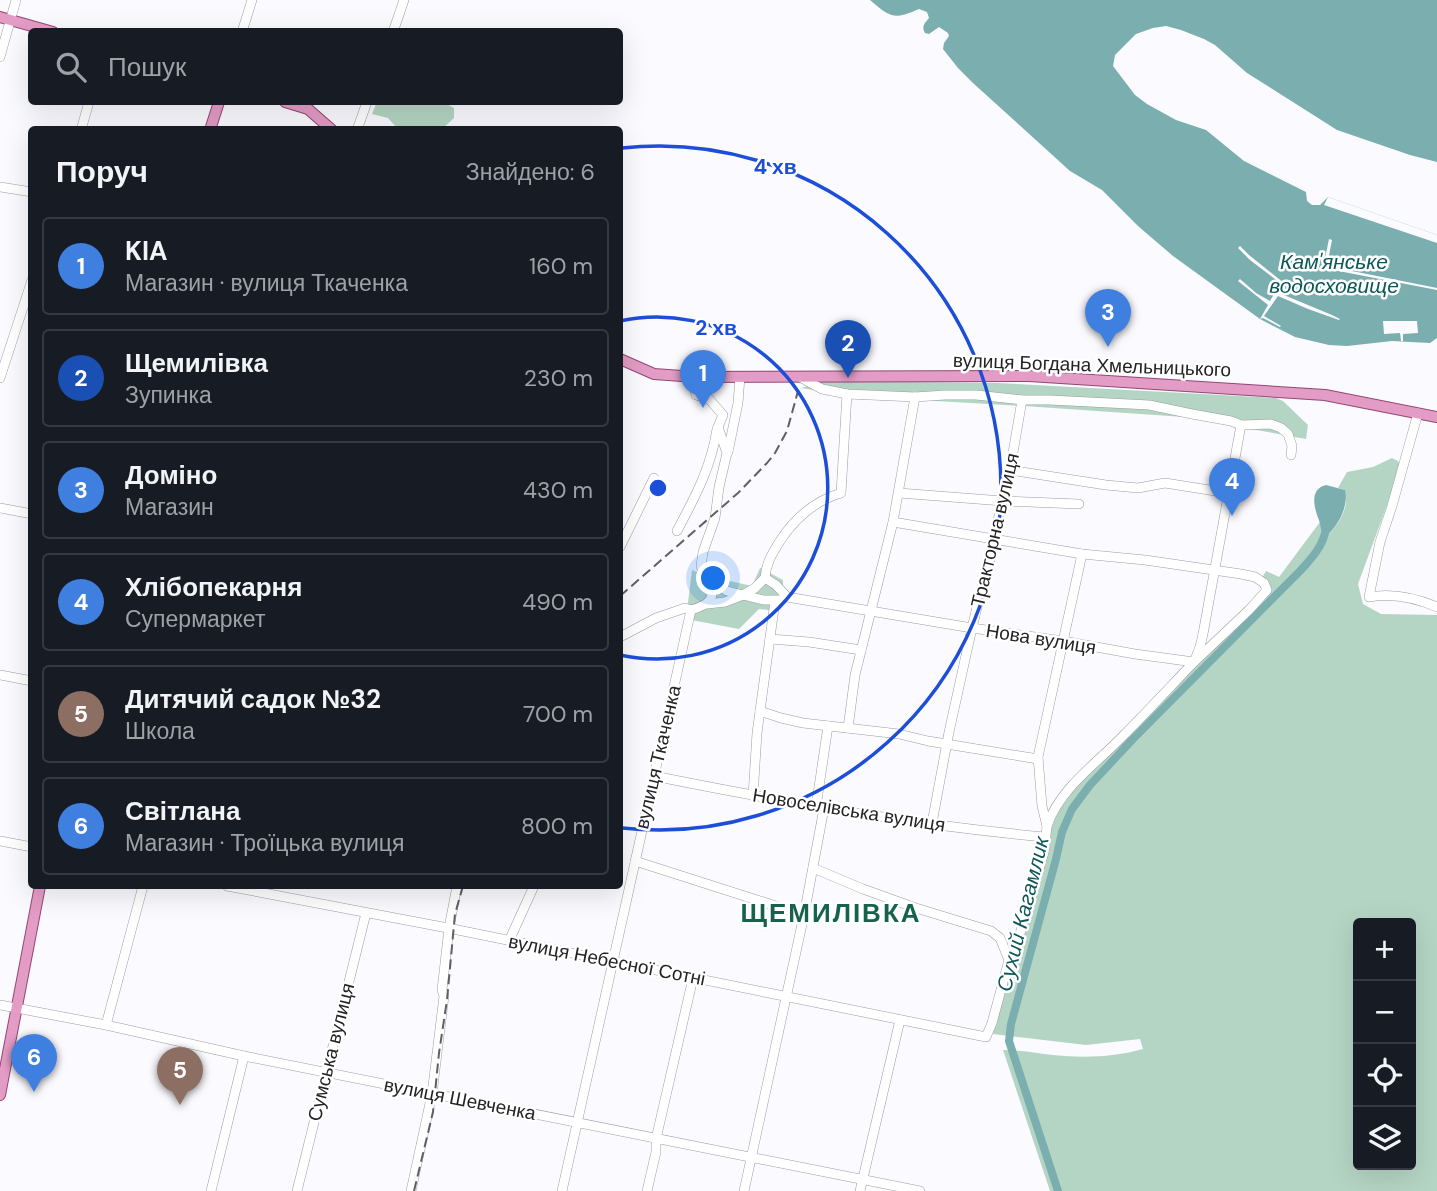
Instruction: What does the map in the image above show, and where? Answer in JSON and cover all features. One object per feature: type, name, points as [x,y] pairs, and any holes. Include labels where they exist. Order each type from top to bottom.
[{"type":"main road","points":[[5,18],[39,28]]},
{"type":"main road","points":[[211,126],[218,105]]},
{"type":"main road","points":[[295,105],[308,109],[327,126]]},
{"type":"main road","name":"вулиця Богдана Хмельницького","points":[[623,360],[654,374],[696,377],[1029,376],[1325,395],[1437,417]]},
{"type":"main road","points":[[0,1095],[39,889]]},
{"type":"street","points":[[0,57],[5,18],[16,0]]},
{"type":"street","points":[[243,28],[252,0]]},
{"type":"street","points":[[394,28],[402,1]]},
{"type":"street","points":[[81,126],[88,105]]},
{"type":"street","points":[[359,126],[367,105]]},
{"type":"street","points":[[0,187],[28,191]]},
{"type":"street","points":[[0,378],[28,291]]},
{"type":"street","points":[[696,377],[696,394],[709,398],[733,427]]},
{"type":"street","points":[[708,604],[712,593],[709,580],[701,566],[702,552],[715,518],[740,390],[740,377]]},
{"type":"street","points":[[800,377],[822,389],[847,394],[915,397],[976,395],[1022,400],[1149,405],[1241,425],[1271,424],[1288,434],[1292,446],[1291,455]]},
{"type":"street","points":[[787,597],[765,578],[765,566],[790,525],[807,510],[828,497],[841,493],[847,394]]},
{"type":"street","points":[[848,727],[860,650],[894,522],[915,397]]},
{"type":"street","name":"Тракторна вулиця","points":[[932,823],[971,628],[1010,470],[1022,400]]},
{"type":"street","points":[[1418,413],[1380,542],[1369,597],[1384,594],[1437,607]]},
{"type":"street","points":[[677,531],[709,467],[723,415]]},
{"type":"street","points":[[1194,662],[1203,634],[1241,425]]},
{"type":"street","points":[[718,427],[727,453]]},
{"type":"street","points":[[1010,470],[1106,485],[1138,488],[1165,483],[1228,493]]},
{"type":"street","points":[[623,541],[654,478]]},
{"type":"street","points":[[898,493],[1079,504]]},
{"type":"street","points":[[0,508],[28,513]]},
{"type":"street","points":[[894,522],[1082,554],[1145,560],[1255,577],[1264,583],[1267,590],[1249,610],[1070,787],[1051,813],[1046,826]]},
{"type":"street","points":[[1009,960],[1019,936],[1044,852],[1046,826],[1038,759],[1082,554]]},
{"type":"street","name":"Нова вулиця","points":[[623,635],[656,618],[685,608],[691,610],[743,595],[765,578]]},
{"type":"street","points":[[709,580],[733,587],[755,588]]},
{"type":"street","name":"Нова вулиця","points":[[709,580],[727,592],[763,600],[775,601],[787,597],[1194,662]]},
{"type":"street","points":[[753,796],[760,711],[775,601]]},
{"type":"street","name":"вулиця Ткаченка","points":[[562,1191],[691,610]]},
{"type":"street","points":[[770,639],[860,650]]},
{"type":"street","points":[[0,675],[28,680]]},
{"type":"street","points":[[760,711],[781,718],[900,734],[1038,759]]},
{"type":"street","points":[[744,1191],[813,868],[828,726]]},
{"type":"street","name":"Новоселівська вулиця","points":[[654,776],[820,807],[990,832],[1045,837]]},
{"type":"street","points":[[0,841],[28,847]]},
{"type":"street","points":[[635,861],[804,915]]},
{"type":"street","points":[[813,868],[884,897],[991,931],[1000,939],[1009,960]]},
{"type":"street","points":[[106,1025],[142,889]]},
{"type":"street","name":"вулиця Небесної Сотні","points":[[262,889],[366,913],[986,1037],[1009,960]]},
{"type":"street","points":[[411,1191],[432,1094],[449,928],[456,889]]},
{"type":"street","points":[[509,941],[532,889]]},
{"type":"street","name":"Сумська вулиця","points":[[297,1191],[366,913]]},
{"type":"street","points":[[647,1191],[656,1152],[656,1139],[693,978]]},
{"type":"street","name":"вулиця Шевченка","points":[[0,1005],[920,1191]]},
{"type":"street","points":[[860,1191],[900,1020]]},
{"type":"street","points":[[211,1191],[244,1056]]},
{"type":"green space","points":[[376,105],[448,105],[454,108],[454,118],[445,126],[395,126],[388,118],[372,114]]},
{"type":"green space","points":[[824,381],[998,383],[1276,398],[1283,401],[1308,425],[1306,439],[1184,417],[850,396],[801,388]]},
{"type":"green space","points":[[1392,458],[1398,461],[1401,467],[1358,584],[1363,604],[1381,614],[1437,615],[1437,1191],[1050,1191],[1003,1050],[1084,1057],[1143,1049],[1140,1039],[1086,1045],[993,1034],[1010,967],[1020,946],[1035,897],[1053,820],[1059,806],[1072,790],[1270,590],[1262,578],[1266,571],[1279,577],[1320,522],[1325,537],[1332,530],[1342,517],[1345,507],[1345,490],[1338,488],[1347,472],[1373,467]]},
{"type":"green space","points":[[760,568],[783,580],[776,611],[759,609],[739,629],[686,619],[692,570],[752,586]]},
{"type":"water","name":"Кам'янське водосховище","points":[[870,0],[1437,0],[1437,162],[1337,130],[1247,73],[1215,45],[1181,30],[1166,26],[1136,34],[1115,55],[1113,66],[1135,95],[1147,104],[1176,120],[1206,130],[1244,161],[1306,192],[1307,201],[1312,205],[1320,205],[1328,197],[1437,235],[1437,338],[1430,343],[1392,341],[1347,346],[1329,345],[1295,337],[1260,319],[1173,256],[1102,190],[1070,171],[973,83],[943,49],[948,33],[939,27],[929,34],[925,33],[923,26],[929,18],[927,12],[919,9],[898,16],[888,14]]},
{"type":"water","points":[[1326,485],[1345,490],[1346,496],[1341,516],[1325,537],[1314,500],[1317,490]]},
{"type":"pier","points":[[1328,197],[1437,235],[1437,243],[1324,205]]},
{"type":"pier","points":[[1329,239],[1332,240],[1327,266],[1437,290],[1323,268]]},
{"type":"pier","points":[[1240,246],[1284,283],[1279,293],[1340,319],[1278,296],[1264,316],[1281,326],[1260,319],[1268,305],[1238,281],[1240,279],[1270,301],[1280,283],[1250,260],[1238,248]]},
{"type":"pier","points":[[1383,321],[1417,321],[1418,333],[1403,334],[1401,341],[1400,333],[1384,334]]},
{"type":"waterway","name":"Сухий Кагамлик","points":[[1058,1191],[1009,1041],[1011,1024],[1062,832],[1072,809],[1090,785],[1300,571],[1320,546],[1326,529]]},
{"type":"railway","points":[[623,593],[738,493],[767,463],[787,431],[798,391]]},
{"type":"railway","points":[[414,1191],[433,1112],[455,914],[462,889]]},
{"type":"place","name":"Доміно","points":[[1108,347]]},
{"type":"place","name":"Щемилівка","points":[[848,378]]},
{"type":"place","name":"KIA","points":[[703,408]]},
{"type":"place","name":"Хлібопекарня","points":[[1232,516]]},
{"type":"place","name":"Світлана","points":[[34,1092]]},
{"type":"place","name":"Дитячий садок №32","points":[[180,1105]]},
{"type":"district","name":"ЩЕМИЛІВКА","points":[[831,913]]}]
